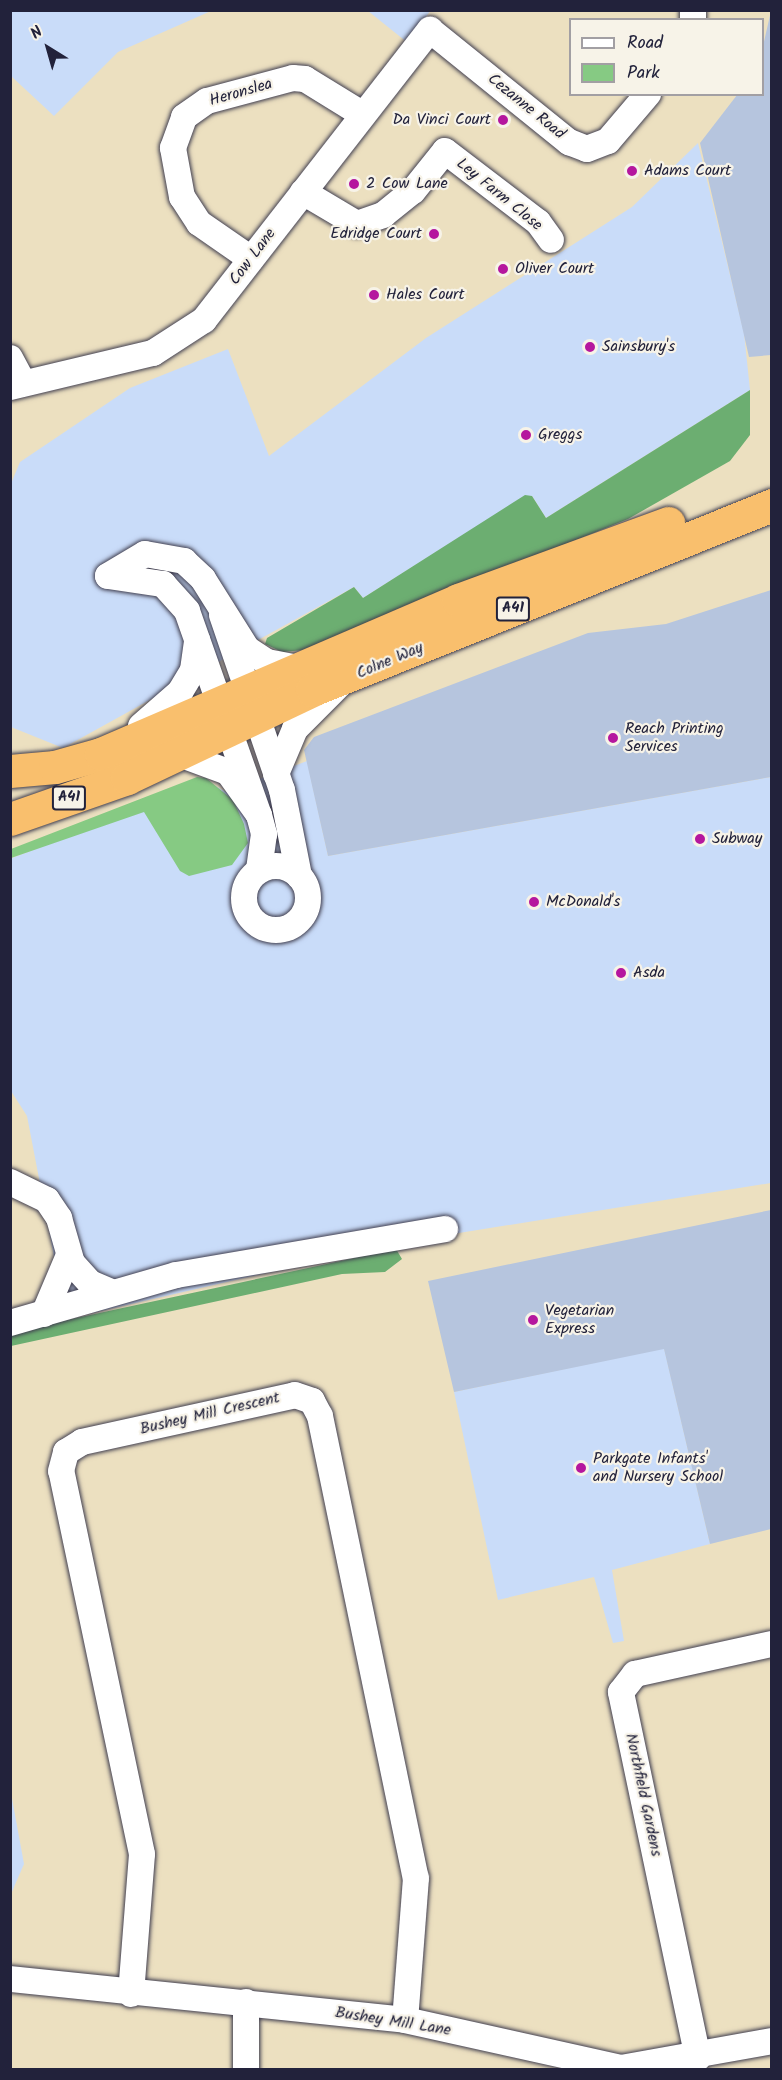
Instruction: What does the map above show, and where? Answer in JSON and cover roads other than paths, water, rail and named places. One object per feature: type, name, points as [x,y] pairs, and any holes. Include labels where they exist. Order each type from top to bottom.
[{"type":"highway","name":"Colne Way","points":[[10,819],[182,755],[240,709],[298,668],[543,566],[771,487]]},
{"type":"highway","name":"Colne Way","points":[[10,771],[55,767],[240,709],[345,680],[771,505]]},
{"type":"street","name":"Cezanne Road","points":[[430,30],[569,142],[588,149],[608,141],[646,96]]},
{"type":"street","name":"Cow Lane","points":[[16,384],[167,347],[204,320],[362,114],[430,30]]},
{"type":"street","name":"Heronslea","points":[[251,259],[199,223],[182,197],[173,148],[184,117],[214,99],[293,78],[305,79],[362,114]]},
{"type":"street","name":"Ley Farm Close","points":[[303,192],[357,224],[383,215],[413,191],[445,151],[538,222],[551,240]]},
{"type":"street","points":[[10,358],[16,384]]},
{"type":"street","points":[[298,668],[254,655],[222,615],[203,579],[171,556],[130,559],[108,576],[163,584],[187,612],[197,640],[240,709],[276,774],[299,876],[307,890],[304,914],[293,926],[267,930],[253,921],[244,902],[248,882],[259,871],[284,867],[299,876]]},
{"type":"street","points":[[222,615],[264,834],[259,871]]},
{"type":"street","points":[[101,753],[170,706],[193,670],[197,640]]},
{"type":"street","points":[[276,774],[295,729],[345,680]]},
{"type":"street","points":[[182,755],[228,772],[259,814]]},
{"type":"street","points":[[10,1182],[47,1200],[59,1218],[69,1255],[90,1283],[111,1292]]},
{"type":"street","points":[[10,1323],[176,1275],[445,1229]]},
{"type":"street","points":[[44,1314],[69,1255]]},
{"type":"street","name":"Bushey Mill Crescent","points":[[131,1994],[142,1854],[61,1471],[66,1452],[82,1442],[295,1395],[312,1401],[320,1416],[416,1878],[405,2020]]},
{"type":"street","name":"Northfield Gardens","points":[[698,2058],[621,1692],[635,1674],[771,1644]]},
{"type":"street","name":"Bushey Mill Lane","points":[[10,1979],[131,1994],[246,2002],[405,2020],[621,2068],[698,2058],[743,2059],[771,2041]]},
{"type":"street","points":[[246,2002],[246,2070]]},
{"type":"place","name":"Da Vinci Court","points":[[503,120]]},
{"type":"place","name":"Adams Court","points":[[632,171]]},
{"type":"place","name":"2 Cow Lane","points":[[354,184]]},
{"type":"place","name":"Edridge Court","points":[[434,234]]},
{"type":"place","name":"Oliver Court","points":[[503,269]]},
{"type":"place","name":"Hales Court","points":[[374,295]]},
{"type":"place","name":"Sainsbury's","points":[[590,347]]},
{"type":"place","name":"Greggs","points":[[526,435]]},
{"type":"place","name":"Reach Printing Services","points":[[613,738]]},
{"type":"place","name":"Subway","points":[[700,839]]},
{"type":"place","name":"McDonald's","points":[[534,902]]},
{"type":"place","name":"Asda","points":[[621,973]]},
{"type":"place","name":"Vegetarian Express","points":[[533,1320]]},
{"type":"place","name":"Parkgate Infants' and Nursery School","points":[[581,1468]]}]
